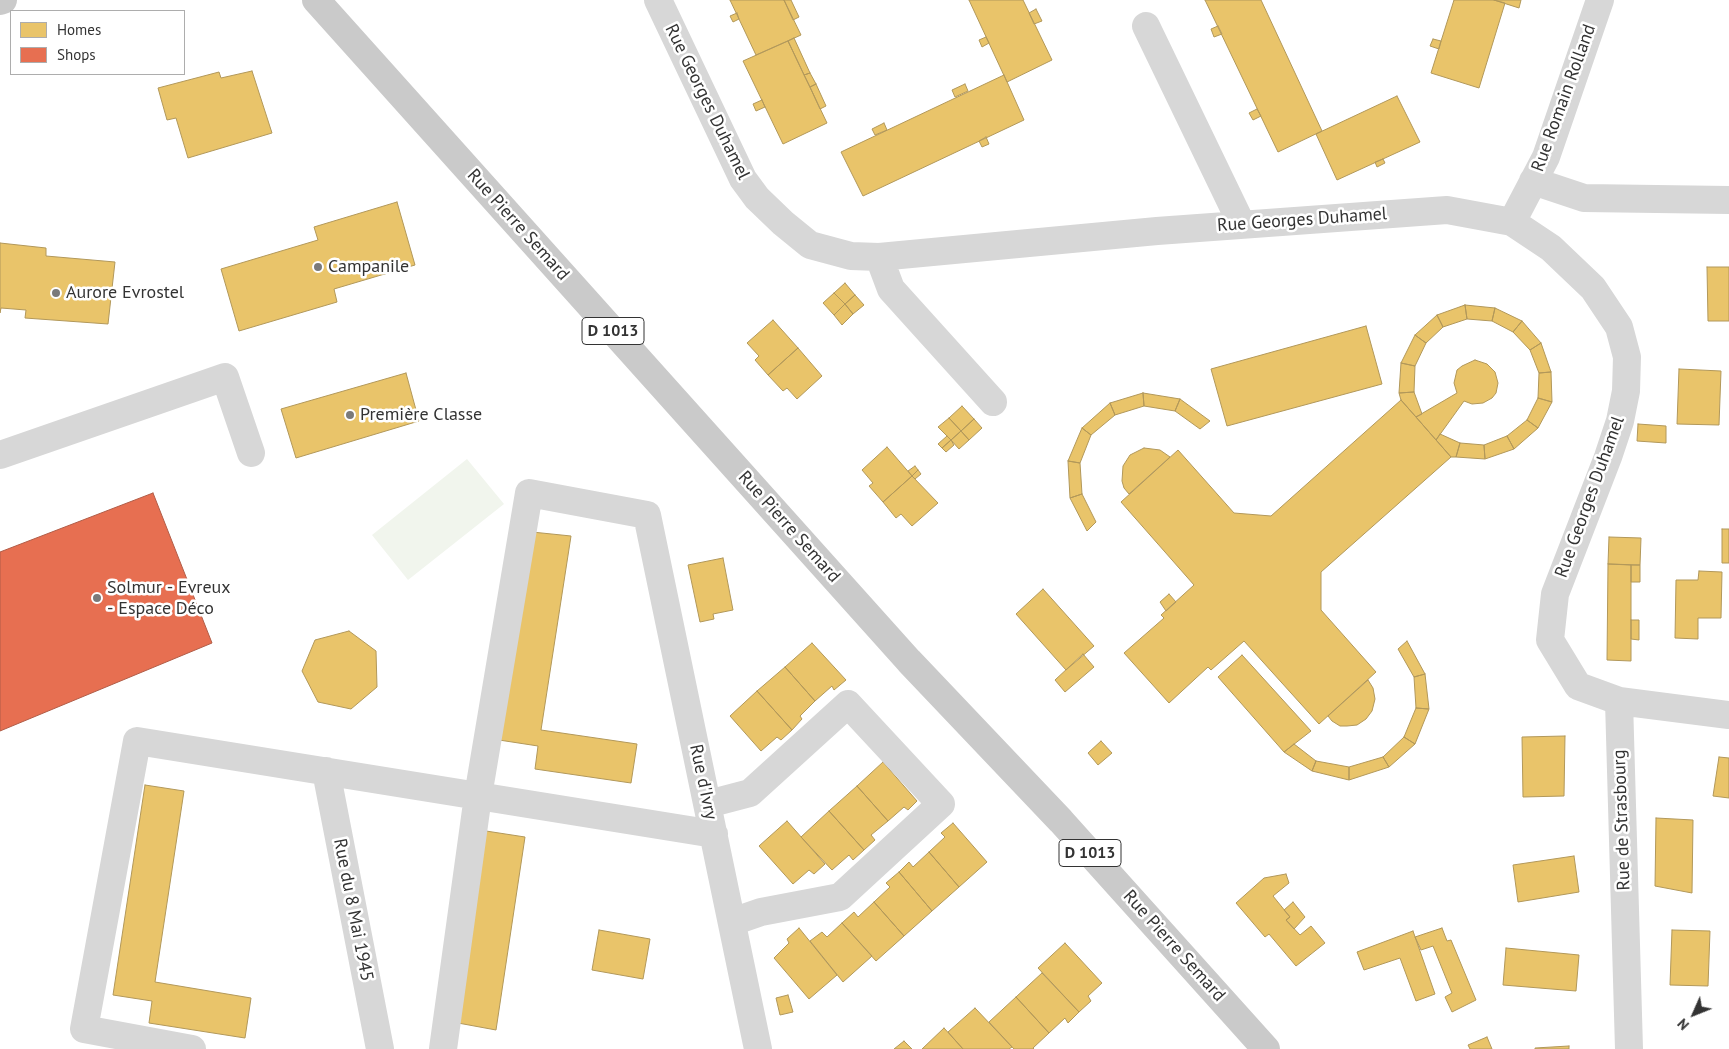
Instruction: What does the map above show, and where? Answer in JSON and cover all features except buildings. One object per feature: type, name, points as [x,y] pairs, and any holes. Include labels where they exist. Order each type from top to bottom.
[{"type":"main road","name":"Rue Pierre Semard","points":[[316,0],[902,654],[1061,820],[1266,1049]]},
{"type":"street","name":"Rue Georges Duhamel","points":[[658,0],[743,180],[757,198],[782,223],[810,245],[851,256],[879,256],[1242,225],[1447,210],[1512,222],[1551,248],[1593,288],[1619,327],[1627,357],[1626,391],[1620,421],[1555,594],[1550,640],[1578,686],[1619,701]]},
{"type":"street","name":"Rue Romain Rolland","points":[[1512,222],[1546,157],[1600,0]]},
{"type":"street","points":[[1146,26],[1242,225]]},
{"type":"street","points":[[1533,181],[1584,198],[1729,200]]},
{"type":"street","points":[[879,256],[891,289],[993,402]]},
{"type":"street","points":[[0,455],[225,377],[251,453]]},
{"type":"street","name":"Rue d'Ivry","points":[[478,796],[529,493],[646,515],[758,1049]]},
{"type":"street","points":[[1619,701],[1729,715]]},
{"type":"street","name":"Rue de Strasbourg","points":[[1619,701],[1629,1049]]},
{"type":"street","points":[[708,804],[750,793],[848,704],[941,804],[840,897],[761,912],[732,922]]},
{"type":"street","points":[[192,1049],[84,1029],[136,741],[714,834]]},
{"type":"street","name":"Rue du 8 Mai 1945","points":[[326,771],[380,1049]]},
{"type":"street","points":[[443,1049],[478,796]]},
{"type":"shaded area","points":[[467,459],[504,504],[408,580],[372,535]]},
{"type":"place","name":"Campanile","points":[[318,267]]},
{"type":"place","name":"Aurore Evrostel","points":[[56,293]]},
{"type":"place","name":"Première Classe","points":[[350,415]]},
{"type":"place","name":"Solmur - Evreux - Espace Déco","points":[[97,598]]}]
